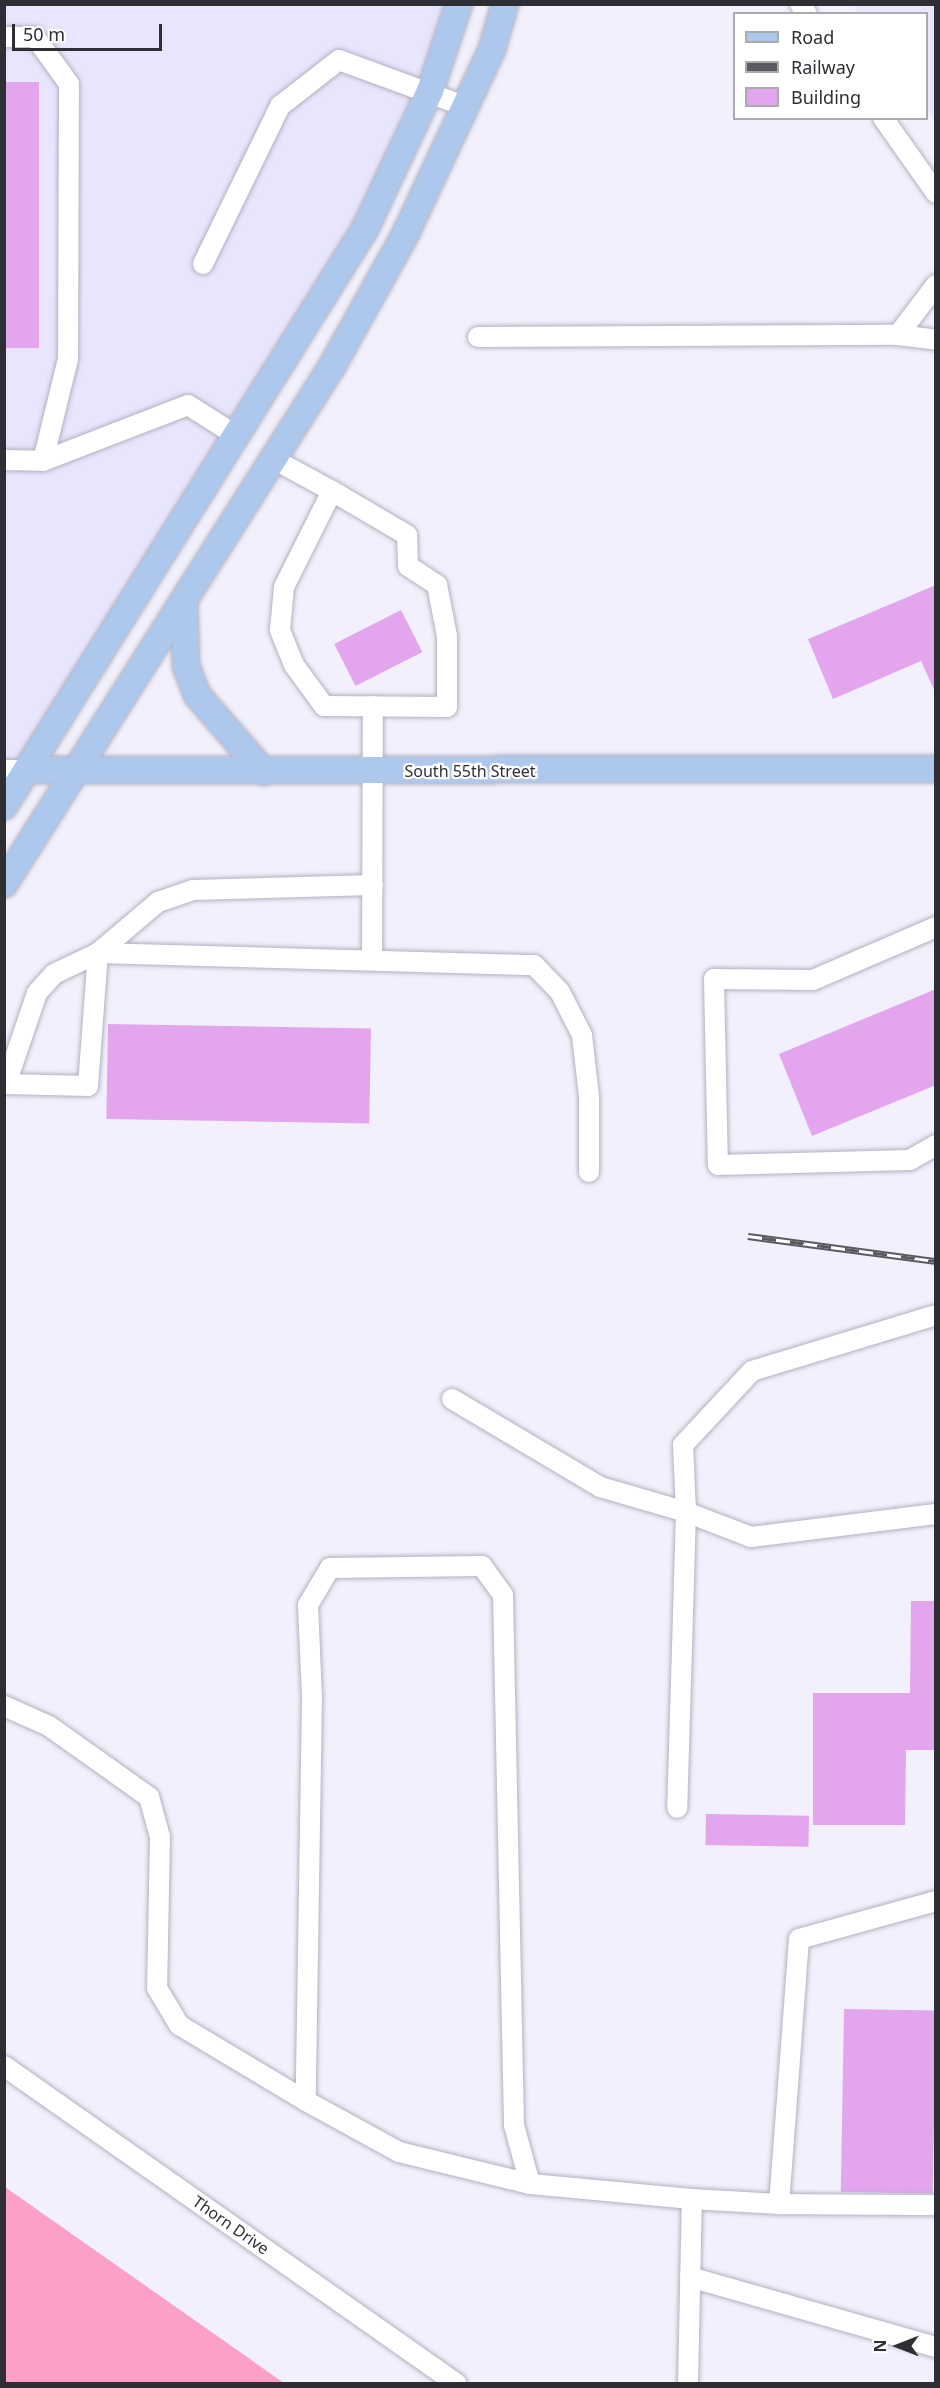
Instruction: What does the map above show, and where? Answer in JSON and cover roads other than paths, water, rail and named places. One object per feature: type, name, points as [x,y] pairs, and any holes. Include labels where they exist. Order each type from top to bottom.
[{"type":"main road","points":[[4,806],[16,770],[237,436],[365,229],[430,92],[459,4]]},
{"type":"main road","points":[[4,884],[276,460],[405,235],[492,50],[505,4]]},
{"type":"main road","points":[[184,602],[186,666],[196,695],[264,772]]},
{"type":"main road","name":"South 55th Street","points":[[16,770],[264,772],[936,769]]},
{"type":"street","points":[[4,36],[35,37],[69,84],[68,360],[43,461]]},
{"type":"street","points":[[203,264],[280,106],[339,60],[464,106]]},
{"type":"street","points":[[884,120],[933,186]]},
{"type":"street","points":[[898,335],[936,285]]},
{"type":"street","points":[[478,337],[898,335],[936,340]]},
{"type":"street","points":[[4,460],[43,461],[188,405],[237,436]]},
{"type":"street","points":[[276,460],[332,491],[407,535],[408,566],[437,585],[447,636],[447,706],[324,706],[294,665],[280,630],[284,587],[332,491]]},
{"type":"street","points":[[372,706],[372,960]]},
{"type":"street","points":[[98,953],[88,1086],[6,1084],[37,993],[54,974],[98,953],[158,902],[193,890],[372,885]]},
{"type":"street","points":[[936,927],[813,980],[714,980],[718,1165],[910,1160],[936,1145]]},
{"type":"street","points":[[98,953],[534,965],[560,992],[582,1035],[589,1096],[589,1172]]},
{"type":"street","points":[[677,1808],[686,1512],[683,1445],[752,1371],[936,1315]]},
{"type":"street","points":[[452,1399],[600,1487],[686,1512],[751,1537],[936,1514]]},
{"type":"street","points":[[306,2101],[312,1697],[308,1605],[330,1568],[482,1566],[503,1595],[514,2125],[530,2184]]},
{"type":"street","points":[[4,1707],[49,1726],[149,1797],[160,1837],[157,1988],[180,2025],[306,2101],[399,2152],[530,2184],[692,2199],[779,2204],[936,2205]]},
{"type":"street","points":[[779,2204],[799,1940],[936,1901]]},
{"type":"street","name":"Thorn Drive","points":[[4,2066],[457,2384]]},
{"type":"street","points":[[688,2384],[692,2199]]},
{"type":"street","points":[[690,2277],[936,2347]]},
{"type":"railway","points":[[748,1236],[936,1261]]}]
